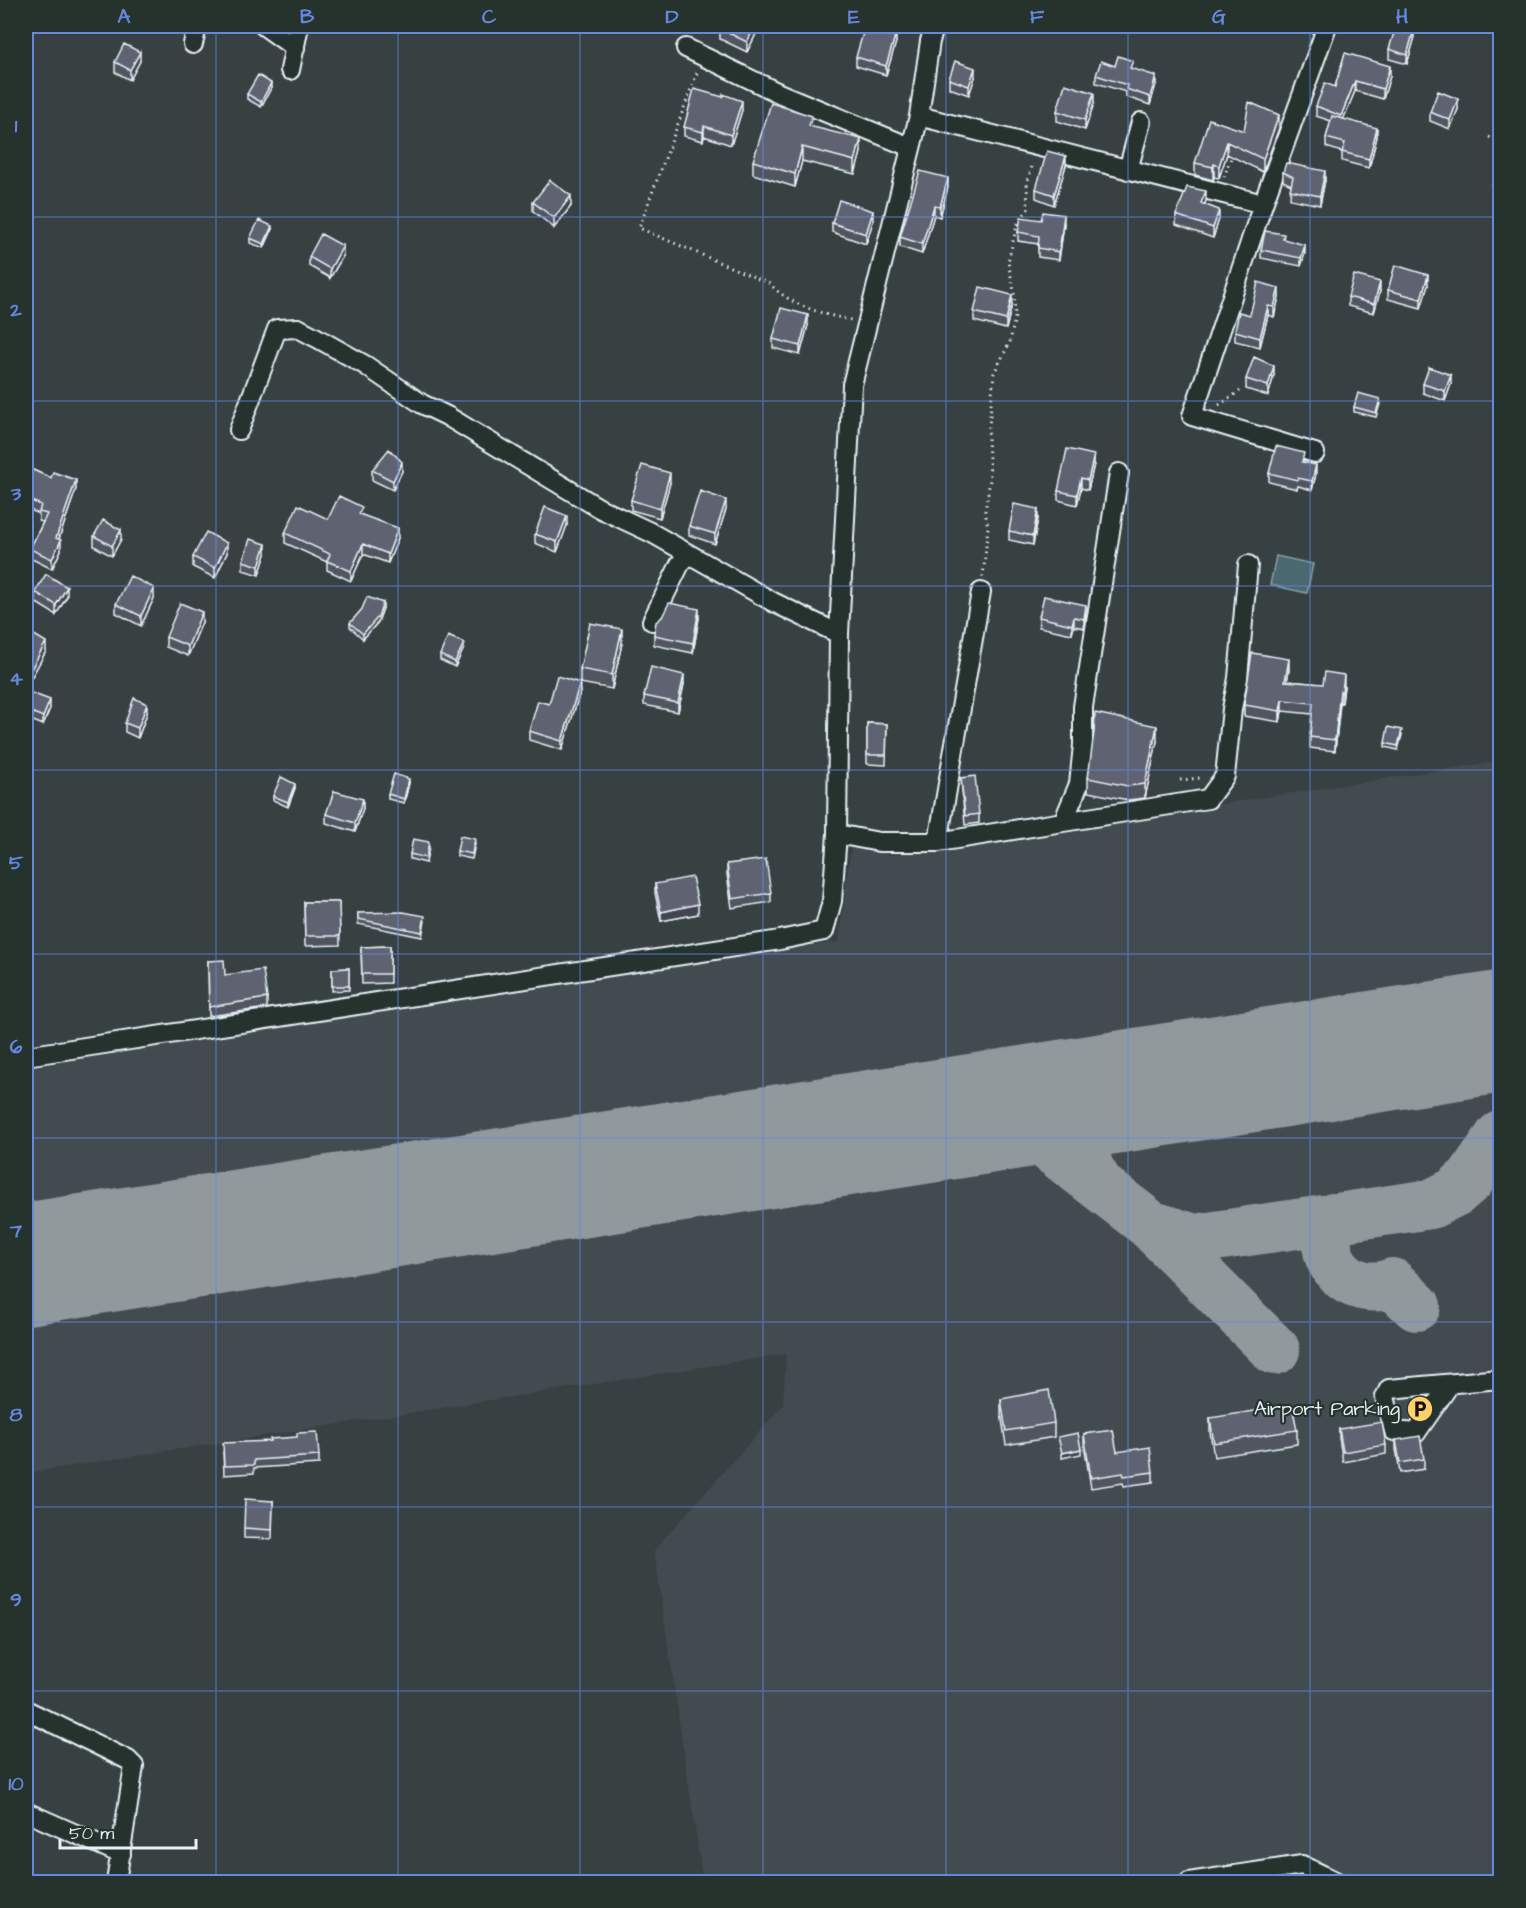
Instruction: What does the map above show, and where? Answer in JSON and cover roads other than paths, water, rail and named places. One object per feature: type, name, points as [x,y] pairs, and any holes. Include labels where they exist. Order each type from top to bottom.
[{"type":"street","points":[[193,44],[197,26]]},
{"type":"street","points":[[264,26],[295,48]]},
{"type":"street","points":[[290,70],[299,26]]},
{"type":"street","points":[[26,1056],[780,940],[824,931],[832,901],[837,834],[839,634],[852,385],[919,116],[930,41],[935,26]]},
{"type":"street","points":[[1315,453],[1192,416],[1263,204],[1327,26]]},
{"type":"street","points":[[686,48],[781,94],[910,147]]},
{"type":"street","points":[[919,116],[1263,204]]},
{"type":"street","points":[[1128,170],[1141,122]]},
{"type":"street","points":[[239,430],[277,329],[298,328],[365,364],[413,398],[599,508],[650,532],[773,602],[839,634]]},
{"type":"street","points":[[1064,822],[1079,784],[1083,745],[1083,707],[1119,473]]},
{"type":"street","points":[[652,621],[680,564],[689,554]]},
{"type":"street","points":[[837,834],[879,842],[938,842],[1208,799],[1225,776],[1238,678],[1248,566]]},
{"type":"street","points":[[938,842],[981,592]]},
{"type":"street","points":[[1450,1384],[1500,1379]]},
{"type":"street","points":[[26,1710],[128,1760],[134,1766],[116,1882]]},
{"type":"street","points":[[26,1812],[122,1854]]},
{"type":"street","points":[[1189,1882],[1302,1865],[1336,1882]]},
{"type":"water","points":[[1276,556],[1313,564],[1307,593],[1270,585]]},
{"type":"place","name":"Airport Parking","points":[[1420,1409]]}]
